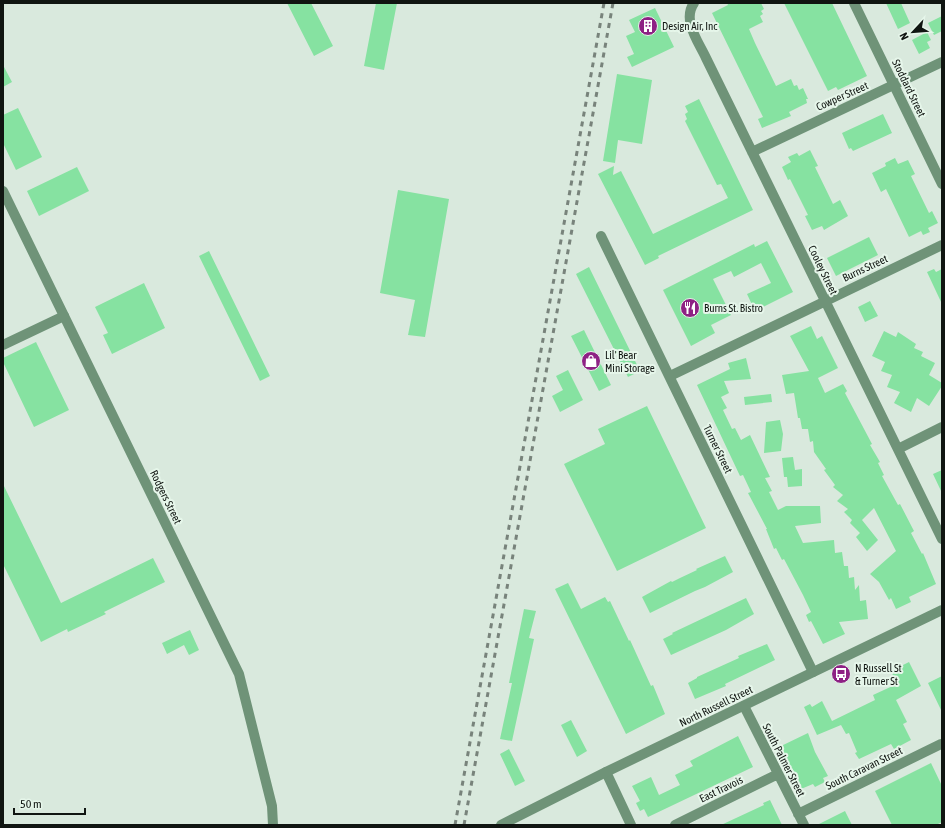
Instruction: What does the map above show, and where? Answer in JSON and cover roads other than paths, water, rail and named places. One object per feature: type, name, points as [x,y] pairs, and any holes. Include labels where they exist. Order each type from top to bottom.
[{"type":"street","name":"Stoddard Street","points":[[854,3],[942,184]]},
{"type":"street","name":"Cooley Street","points":[[692,6],[689,22],[824,301],[942,539]]},
{"type":"street","name":"Cowper Street","points":[[752,152],[942,62]]},
{"type":"street","name":"Rodgers Street","points":[[3,192],[239,674],[272,806],[273,825]]},
{"type":"street","name":"Turner Street","points":[[601,236],[813,672]]},
{"type":"street","name":"Burns Street","points":[[670,376],[942,245]]},
{"type":"street","points":[[3,345],[64,316]]},
{"type":"street","points":[[898,449],[942,427]]},
{"type":"street","name":"North Russell Street","points":[[501,825],[606,772],[942,610]]},
{"type":"street","name":"South Palmer Street","points":[[744,706],[804,825]]},
{"type":"street","name":"South Caravan Street","points":[[798,814],[941,744]]},
{"type":"street","points":[[606,772],[631,825]]},
{"type":"street","name":"East Travois","points":[[675,825],[778,774]]},
{"type":"railway","points":[[455,825],[604,3]]},
{"type":"railway","points":[[464,825],[613,3]]},
{"type":"place","name":"Design Air, Inc","points":[[648,26]]},
{"type":"place","name":"Burns St. Bistro","points":[[690,308]]},
{"type":"place","name":"Lil' Bear Mini Storage","points":[[591,361]]},
{"type":"place","name":"N Russell St & Turner St","points":[[841,674]]}]
